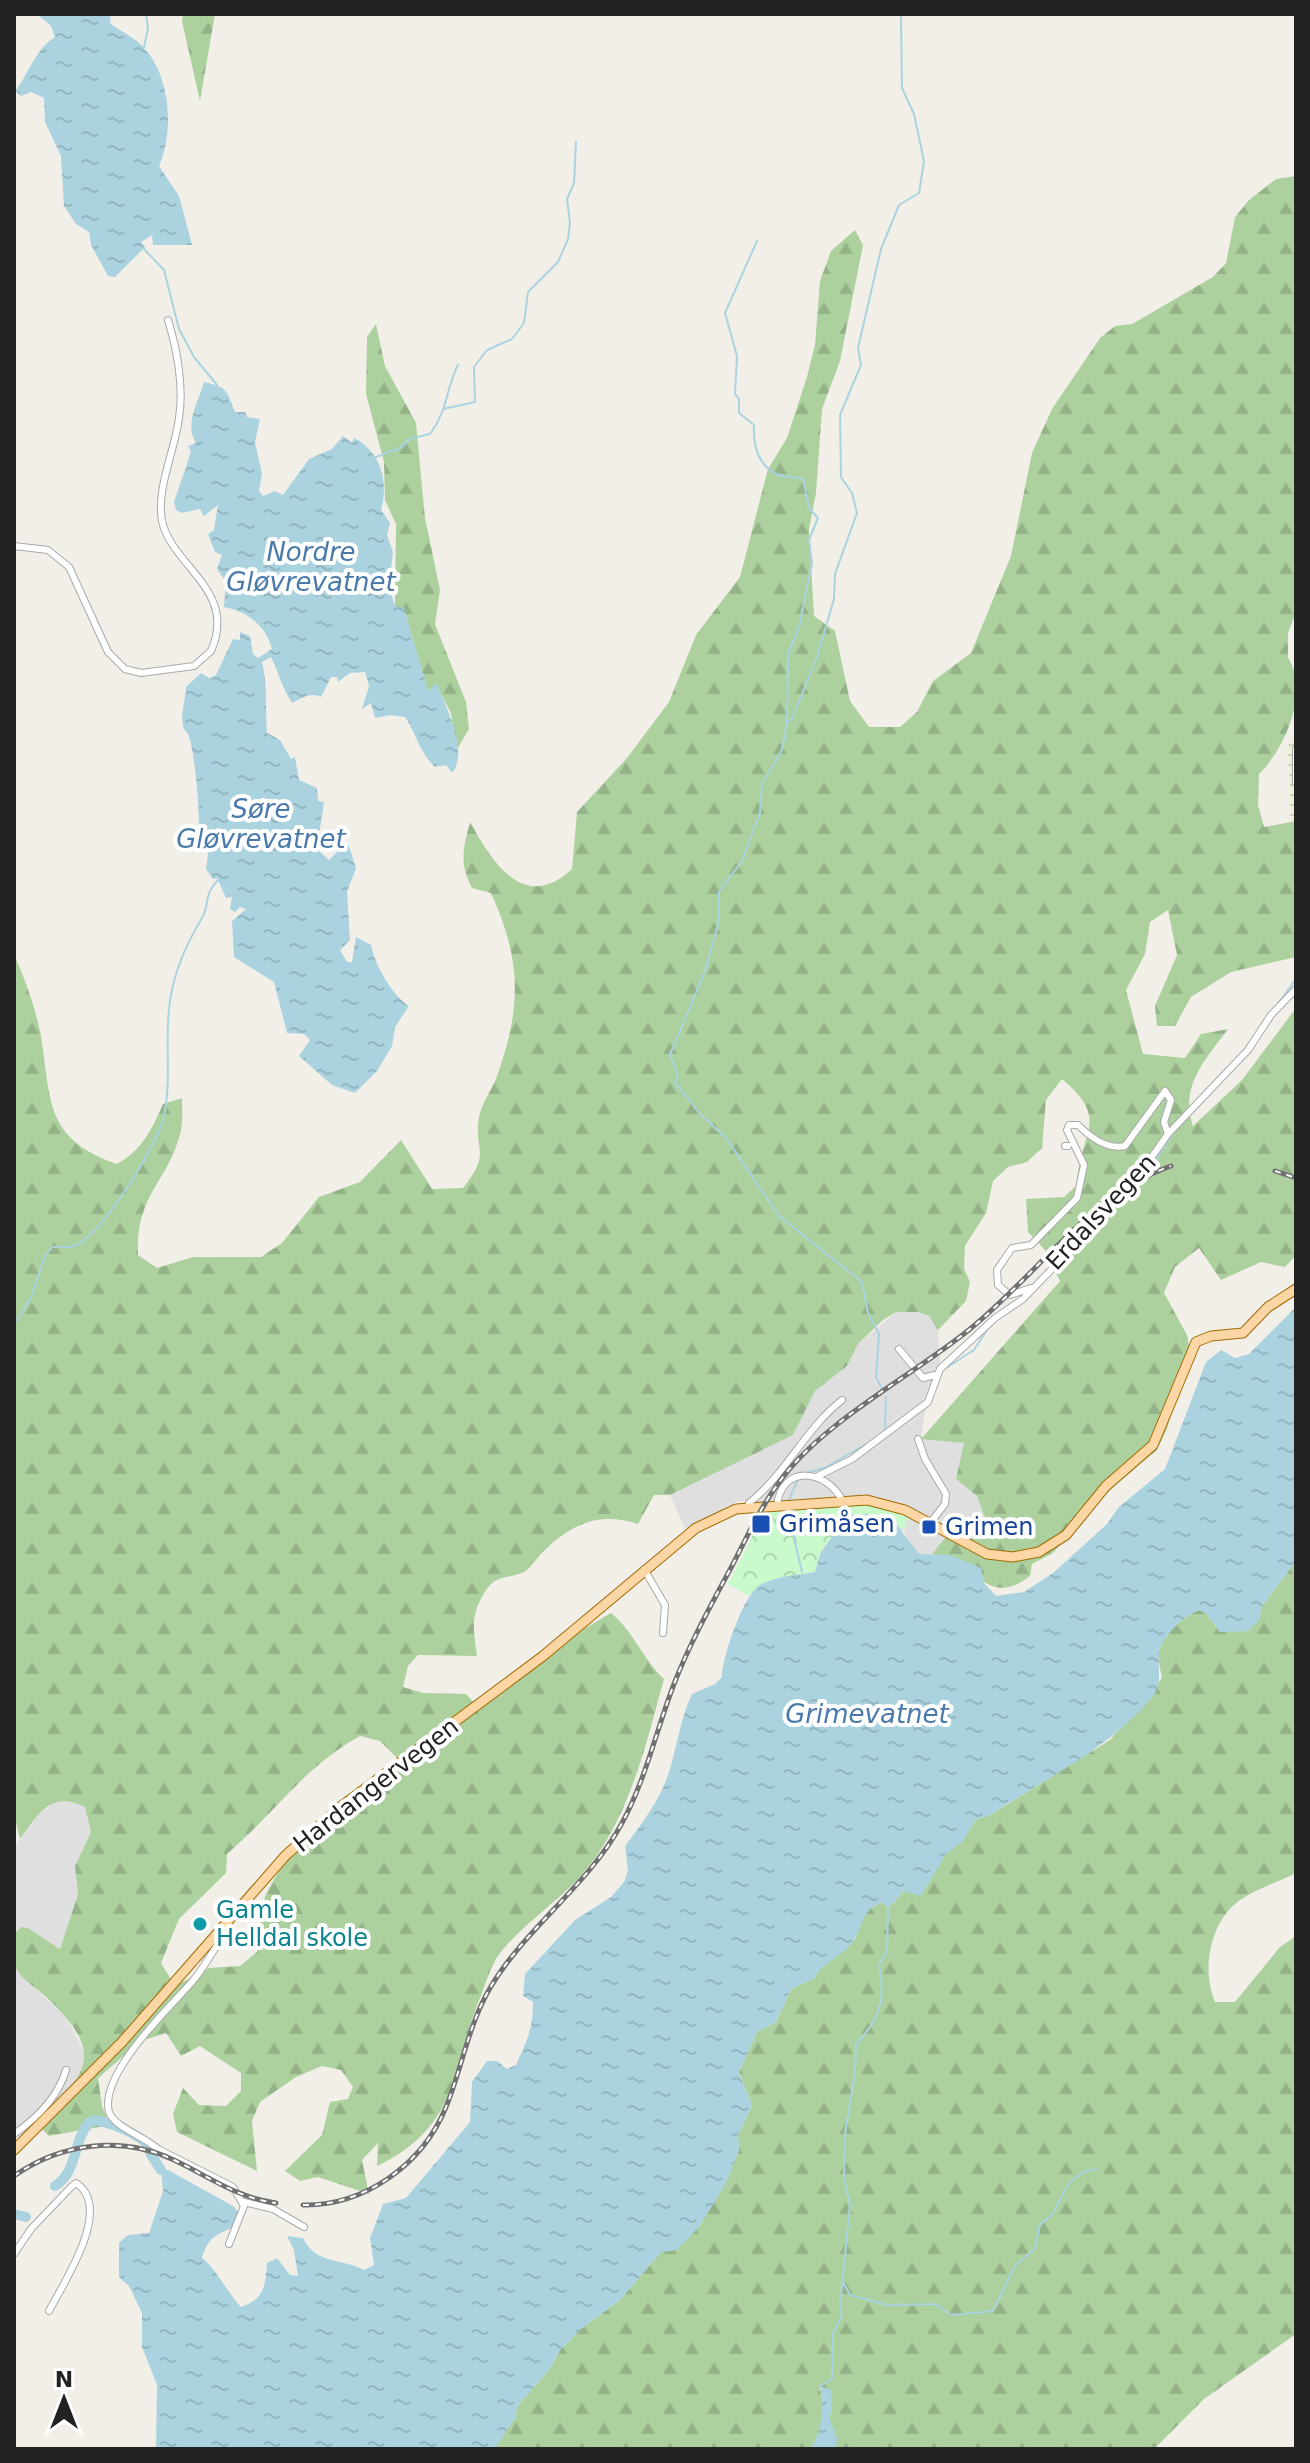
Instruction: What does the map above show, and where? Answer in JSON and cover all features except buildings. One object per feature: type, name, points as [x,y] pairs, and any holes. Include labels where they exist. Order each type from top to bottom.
[{"type":"main road","name":"Hardangervegen","points":[[14,2150],[122,2042],[185,1973],[273,1867],[322,1822],[543,1656],[644,1569],[708,1520],[748,1507],[886,1503],[978,1550],[997,1556],[1021,1557],[1056,1542],[1078,1523],[1106,1486],[1153,1445],[1172,1405],[1186,1358],[1196,1342],[1211,1336],[1243,1333],[1268,1307],[1296,1289]]},
{"type":"street","points":[[14,546],[48,550],[69,567],[108,652],[125,669],[141,673],[194,666],[211,651],[218,629],[218,612],[162,519],[163,498],[180,413],[179,380],[168,320]]},
{"type":"street","points":[[1296,749],[1296,783]]},
{"type":"street","name":"Erdalsvegen","points":[[785,1507],[778,1495],[789,1480],[809,1476],[852,1459],[913,1416],[933,1397],[935,1375],[1031,1288],[1130,1188],[1168,1134],[1245,1053],[1271,1015],[1296,989]]},
{"type":"street","name":"Erdalsvegen","points":[[1031,1288],[1010,1295],[998,1285],[996,1274],[1012,1248],[1031,1245],[1076,1202],[1084,1165],[1067,1130],[1069,1125],[1078,1125],[1089,1137],[1112,1147],[1125,1146],[1136,1136],[1165,1091],[1171,1100],[1164,1122],[1168,1134]]},
{"type":"street","points":[[899,1349],[923,1378],[935,1375]]},
{"type":"street","points":[[748,1507],[784,1468],[825,1413],[842,1400]]},
{"type":"street","points":[[918,1439],[925,1459],[946,1494],[945,1504],[930,1523]]},
{"type":"street","points":[[809,1476],[843,1502]]},
{"type":"street","points":[[644,1569],[665,1605],[663,1633]]},
{"type":"street","points":[[216,1947],[193,1980],[164,2009],[129,2057],[112,2088],[110,2113],[158,2149],[233,2187],[244,2202],[273,2209],[304,2227]]},
{"type":"street","points":[[185,1973],[193,1980]]},
{"type":"street","points":[[14,2134],[35,2122],[60,2086],[66,2070]]},
{"type":"street","points":[[14,2254],[31,2229],[72,2186],[76,2183],[82,2187],[90,2207],[90,2230],[49,2311]]},
{"type":"street","points":[[229,2244],[244,2202]]},
{"type":"shaded area","points":[[896,1312],[918,1312],[929,1316],[938,1330],[940,1361],[921,1438],[964,1443],[986,1520],[965,1542],[949,1533],[932,1554],[919,1554],[908,1542],[904,1530],[820,1553],[776,1504],[738,1501],[685,1529],[670,1495],[793,1435],[815,1391],[847,1366],[858,1344]]},
{"type":"shaded area","points":[[58,1799],[69,1799],[85,1806],[91,1832],[75,1866],[78,1894],[60,1949],[28,1928],[21,1928],[14,1935],[14,1847],[39,1814]]},
{"type":"shaded area","points":[[14,1963],[20,1975],[66,2017],[86,2055],[86,2065],[70,2088],[14,2136]]},
{"type":"green space","points":[[183,14],[215,14],[200,101],[182,21]]},
{"type":"green space","points":[[1296,176],[1296,612],[1288,633],[1288,658],[1296,687],[1292,719],[1278,750],[1259,774],[1258,805],[1264,827],[1296,821],[1296,957],[1231,972],[1191,997],[1175,1026],[1157,1026],[1155,1006],[1177,955],[1168,910],[1150,922],[1145,954],[1126,990],[1143,1054],[1185,1058],[1201,1034],[1228,1029],[1204,1062],[1192,1086],[1189,1098],[1193,1126],[1242,1080],[1296,1008],[1296,1255],[1285,1267],[1261,1262],[1221,1280],[1199,1248],[1175,1267],[1164,1293],[1187,1335],[1190,1351],[1167,1429],[1157,1450],[1104,1495],[1053,1553],[1032,1564],[1030,1576],[1002,1588],[990,1585],[946,1557],[932,1554],[949,1533],[965,1542],[986,1520],[977,1496],[956,1479],[964,1443],[921,1439],[1060,1281],[1044,1249],[1028,1232],[1026,1199],[1064,1197],[1077,1185],[1089,1117],[1077,1093],[1062,1079],[1046,1100],[1042,1148],[1027,1162],[1008,1167],[993,1181],[986,1213],[965,1246],[964,1269],[970,1282],[966,1301],[938,1330],[929,1316],[918,1312],[896,1312],[883,1320],[858,1344],[847,1366],[815,1391],[793,1435],[670,1495],[654,1495],[638,1524],[611,1519],[587,1522],[576,1527],[554,1542],[525,1571],[500,1579],[487,1589],[474,1619],[477,1656],[418,1655],[408,1666],[403,1687],[423,1693],[466,1694],[478,1707],[570,1637],[611,1613],[664,1679],[633,1784],[610,1834],[596,1857],[570,1888],[513,1938],[496,1959],[439,2114],[424,2133],[404,2150],[377,2166],[378,2143],[362,2160],[369,2194],[318,2177],[300,2181],[285,2171],[322,2135],[330,2102],[348,2099],[353,2087],[341,2070],[322,2066],[296,2077],[260,2102],[252,2121],[257,2171],[177,2132],[173,2114],[183,2088],[199,2105],[226,2106],[241,2091],[241,2073],[200,2046],[181,2056],[166,2033],[141,2041],[98,2078],[102,2106],[110,2125],[49,2136],[33,2121],[79,2076],[84,2062],[83,2048],[77,2033],[64,2016],[18,1971],[14,1959],[14,1935],[21,1927],[28,1928],[60,1949],[78,1894],[75,1866],[91,1832],[85,1807],[73,1802],[63,1801],[47,1807],[20,1839],[16,1823],[14,954],[38,1021],[54,1112],[62,1128],[75,1141],[117,1164],[140,1145],[163,1104],[182,1098],[182,1126],[176,1147],[147,1202],[139,1234],[138,1255],[157,1268],[193,1257],[261,1257],[282,1243],[319,1197],[360,1182],[401,1140],[432,1189],[463,1188],[480,1157],[480,1113],[506,1048],[515,982],[508,939],[491,893],[472,888],[465,871],[464,848],[470,822],[500,867],[525,885],[539,886],[555,881],[572,869],[577,812],[627,758],[669,702],[696,635],[740,577],[768,469],[787,438],[807,377],[815,345],[820,281],[831,251],[855,230],[863,245],[840,361],[822,409],[816,493],[809,529],[814,616],[835,631],[850,701],[869,727],[900,727],[917,712],[933,681],[971,653],[1011,556],[1032,453],[1052,409],[1100,338],[1115,326],[1132,324],[1213,277],[1226,263],[1235,217],[1249,200],[1276,179]],"holes":[[[360,1736],[380,1741],[401,1762],[324,1822],[290,1857],[265,1897],[257,1952],[240,1966],[209,1968],[175,1986],[161,1963],[179,1919],[226,1873],[227,1854],[306,1776],[340,1748]]]},
{"type":"green space","points":[[376,324],[385,366],[416,423],[425,518],[440,590],[435,624],[466,702],[469,729],[456,751],[451,713],[440,692],[428,692],[408,623],[395,606],[396,524],[385,500],[384,462],[366,394],[367,337]]},
{"type":"green space","points":[[1296,736],[1296,821],[1291,821],[1288,746]]},
{"type":"green space","points":[[866,1503],[909,1515],[904,1530],[885,1518],[847,1515],[820,1553],[815,1572],[772,1581],[749,1596],[728,1584],[765,1511]]},
{"type":"green space","points":[[1296,1561],[1296,1873],[1246,1896],[1230,1909],[1215,1933],[1209,1976],[1215,2002],[1235,2002],[1280,1947],[1296,1936],[1296,2334],[1204,2399],[1154,2449],[831,2449],[835,2434],[828,2417],[830,2390],[819,2388],[824,2403],[823,2419],[810,2449],[493,2449],[515,2418],[517,2407],[551,2367],[560,2350],[583,2327],[619,2301],[661,2252],[698,2228],[725,2184],[739,2150],[738,2135],[752,2106],[739,2072],[757,2032],[776,2022],[791,1989],[815,1978],[821,1965],[855,1939],[865,1911],[882,1902],[888,1908],[904,1891],[911,1892],[965,1836],[975,1820],[990,1815],[1110,1740],[1162,1678],[1159,1661],[1161,1645],[1180,1622],[1199,1610],[1206,1613],[1220,1632],[1259,1620],[1262,1606]]},
{"type":"water","points":[[37,14],[105,14],[111,17],[110,23],[136,41],[153,60],[165,89],[168,121],[159,166],[179,196],[192,245],[153,245],[152,235],[141,242],[145,247],[115,277],[108,276],[91,245],[89,232],[76,224],[64,206],[61,156],[45,122],[44,98],[31,92],[21,96],[15,91],[37,55],[55,37],[51,26]]},
{"type":"water","points":[[204,382],[225,391],[235,412],[245,412],[247,417],[260,419],[255,442],[262,474],[259,491],[263,496],[275,491],[283,495],[309,459],[332,449],[343,436],[352,443],[354,438],[363,444],[377,459],[384,488],[381,510],[390,523],[387,535],[393,552],[389,587],[395,606],[404,608],[428,691],[437,683],[457,740],[457,764],[452,773],[446,765],[435,767],[430,762],[405,717],[391,715],[375,718],[371,703],[362,709],[369,686],[365,672],[350,673],[338,682],[337,677],[331,677],[321,697],[310,695],[292,703],[271,657],[262,662],[267,733],[280,740],[291,759],[295,757],[299,780],[317,788],[318,801],[324,802],[317,849],[329,860],[341,848],[340,838],[349,846],[356,868],[347,892],[350,940],[340,950],[347,962],[352,962],[356,937],[371,945],[386,980],[409,1006],[395,1027],[392,1046],[377,1071],[355,1093],[332,1085],[299,1056],[310,1040],[304,1034],[287,1033],[274,982],[234,957],[232,921],[246,909],[240,907],[235,912],[230,909],[232,897],[226,898],[217,878],[213,879],[206,869],[209,847],[198,837],[193,757],[182,721],[186,687],[201,673],[209,678],[216,675],[233,639],[240,640],[240,632],[250,636],[253,654],[258,658],[272,649],[265,633],[254,621],[224,607],[226,582],[217,569],[222,555],[215,552],[208,534],[214,530],[218,505],[204,516],[200,509],[182,513],[176,510],[174,502],[191,452],[188,446],[196,443],[191,428]]},
{"type":"water","name":"Grimevatnet","points":[[1296,1307],[1296,1561],[1262,1606],[1259,1620],[1248,1631],[1220,1632],[1206,1613],[1199,1610],[1186,1617],[1164,1641],[1159,1654],[1157,1689],[1133,1718],[1074,1763],[990,1815],[975,1820],[963,1841],[946,1854],[921,1896],[904,1891],[888,1908],[882,1902],[875,1906],[866,1914],[848,1948],[823,1967],[815,1978],[791,1989],[776,2022],[757,2032],[739,2072],[752,2106],[738,2135],[739,2150],[725,2185],[698,2228],[677,2250],[661,2252],[619,2301],[583,2327],[560,2350],[551,2367],[517,2407],[515,2418],[496,2447],[156,2449],[157,2385],[142,2347],[142,2313],[129,2286],[119,2277],[119,2243],[128,2235],[149,2233],[163,2191],[161,2170],[168,2170],[233,2206],[240,2214],[235,2227],[210,2241],[202,2258],[241,2307],[255,2300],[262,2291],[267,2263],[277,2258],[290,2275],[298,2276],[294,2250],[287,2236],[303,2238],[315,2253],[330,2260],[364,2270],[374,2265],[370,2238],[383,2204],[406,2198],[470,2122],[472,2082],[487,2061],[497,2061],[507,2069],[516,2065],[532,2020],[533,2002],[523,1996],[525,1974],[575,1920],[611,1897],[624,1882],[628,1871],[625,1846],[646,1818],[663,1787],[692,1694],[715,1684],[722,1677],[735,1628],[753,1591],[773,1580],[815,1572],[820,1554],[847,1515],[868,1514],[893,1520],[919,1554],[950,1555],[981,1568],[984,1583],[996,1596],[1024,1592],[1053,1573],[1107,1524],[1119,1507],[1165,1469],[1206,1362],[1221,1350],[1235,1358],[1249,1354]]},
{"type":"water","points":[[820,2386],[831,2390],[832,2413],[829,2417],[838,2440],[836,2447],[810,2449],[821,2419]]},
{"type":"waterway","points":[[144,47],[148,28],[146,14]]},
{"type":"waterway","points":[[883,1391],[876,1377],[879,1334],[868,1313],[862,1282],[779,1216],[726,1138],[700,1114],[675,1082],[678,1076],[670,1055],[705,971],[719,921],[719,892],[742,861],[760,813],[762,784],[782,750],[787,722],[792,719],[817,657],[834,599],[835,574],[857,513],[852,493],[841,477],[840,415],[861,365],[858,348],[881,249],[899,205],[919,193],[924,161],[914,114],[902,88],[901,14]]},
{"type":"waterway","points":[[443,409],[475,402],[474,367],[487,350],[512,339],[524,323],[528,292],[558,262],[568,239],[567,199],[574,183],[576,142]]},
{"type":"waterway","points":[[757,241],[725,313],[737,356],[735,394],[739,399],[739,413],[754,425],[754,440],[764,465],[779,475],[803,479],[809,508],[818,518],[809,540],[812,563],[799,627],[788,654],[787,722]]},
{"type":"waterway","points":[[143,248],[164,270],[179,329],[194,357],[217,385]]},
{"type":"waterway","points":[[376,457],[402,447],[409,439],[430,434],[440,417],[458,365]]},
{"type":"waterway","points":[[14,1324],[31,1298],[44,1258],[52,1247],[76,1245],[100,1224],[127,1188],[158,1133],[167,1093],[168,1023],[173,985],[185,950],[204,913],[210,890],[218,880]]},
{"type":"waterway","points":[[1241,1055],[1296,979]]},
{"type":"waterway","points":[[1123,1199],[1142,1181],[1174,1132]]},
{"type":"waterway","points":[[1073,1251],[1102,1221]]},
{"type":"waterway","points":[[943,1370],[974,1350],[987,1330]]},
{"type":"waterway","points":[[885,1430],[886,1397]]},
{"type":"waterway","points":[[806,1473],[824,1468],[872,1441]]},
{"type":"waterway","points":[[788,1502],[798,1479]]},
{"type":"waterway","points":[[787,1508],[802,1572]]},
{"type":"waterway","points":[[820,2386],[832,2379],[833,2334],[842,2315],[840,2306],[850,2205],[844,2177],[845,2134],[855,2072],[856,2044],[871,2026],[879,2008],[882,1989],[879,1965],[887,1951],[888,1908]]},
{"type":"waterway","points":[[55,2186],[68,2172],[85,2128],[91,2121],[124,2129],[150,2148]]},
{"type":"waterway","points":[[150,2153],[161,2170]]},
{"type":"waterway","points":[[844,2284],[850,2295],[887,2305],[935,2304],[951,2315],[993,2311],[1014,2267],[1035,2248],[1040,2224],[1055,2210],[1067,2186],[1083,2173],[1096,2169]]},
{"type":"waterway","points":[[14,2214],[26,2217]]},
{"type":"railway","points":[[303,2205],[348,2198],[389,2178],[423,2146],[436,2128],[452,2092],[482,2002],[521,1945],[592,1867],[622,1823],[638,1789],[674,1684],[694,1638],[760,1513],[796,1462],[842,1421],[970,1329],[1064,1238],[1114,1196],[1171,1166]]},
{"type":"railway","points":[[1275,1171],[1296,1178]]},
{"type":"railway","points":[[14,2176],[51,2156],[71,2150],[112,2145],[133,2147],[174,2160],[236,2191],[276,2203]]},
{"type":"place","name":"Grimåsen","points":[[761,1524]]},
{"type":"place","name":"Grimen","points":[[929,1527]]},
{"type":"place","name":"Gamle Helldal skole","points":[[200,1924]]},
{"type":"water label","name":"Nordre Gløvrevatnet","points":[[311,567]]},
{"type":"water label","name":"Søre Gløvrevatnet","points":[[261,824]]}]
